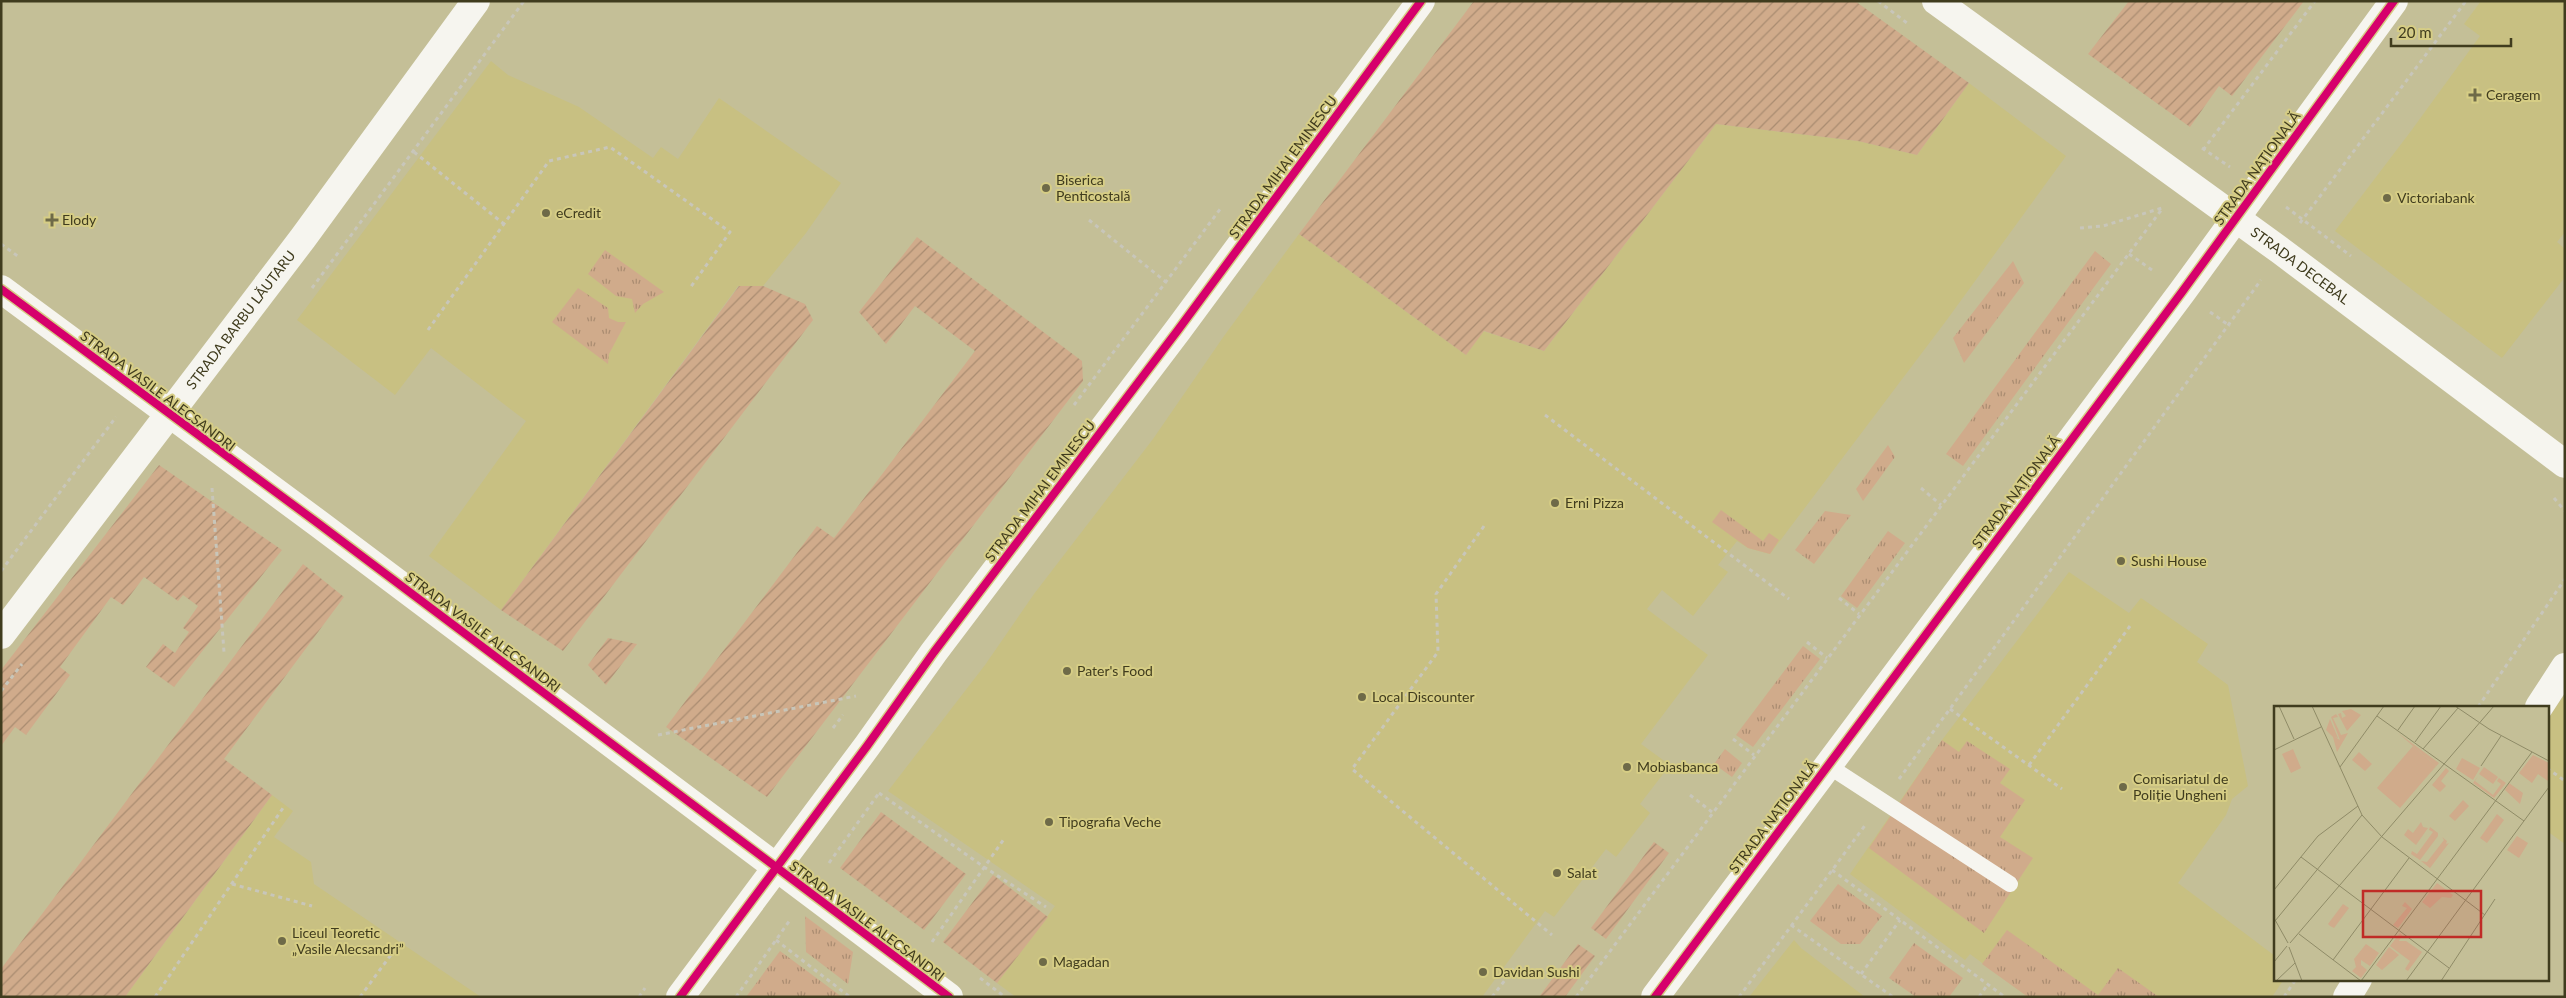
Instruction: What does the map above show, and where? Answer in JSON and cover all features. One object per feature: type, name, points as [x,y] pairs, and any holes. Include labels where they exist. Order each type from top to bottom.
[{"type":"street","name":"STRADA BARBU LĂUTARU","points":[[1,635],[303,238],[476,1]]},
{"type":"street","name":"STRADA MIHAI EMINESCU","points":[[680,997],[934,652],[1173,337],[1421,1]]},
{"type":"street","name":"STRADA DECEBAL","points":[[1936,1],[2281,251],[2565,464]]},
{"type":"street","name":"STRADA NAȚIONALĂ","points":[[1655,997],[2235,219],[2394,1]]},
{"type":"street","name":"STRADA VASILE ALECSANDRI","points":[[1,289],[327,530],[949,997]]},
{"type":"street","points":[[2540,706],[2565,667]]},
{"type":"street","points":[[2347,997],[2357,980]]},
{"type":"lane","points":[[1827,765],[2010,884]]},
{"type":"path","points":[[1576,997],[2315,1]]},
{"type":"path","points":[[1739,997],[2230,326],[2281,251],[2466,1]]},
{"type":"path","points":[[428,330],[549,161],[610,147],[730,232],[690,288]]},
{"type":"path","points":[[414,152],[504,224]]},
{"type":"path","points":[[2080,228],[2103,226],[2163,208]]},
{"type":"path","points":[[1090,220],[1166,282]]},
{"type":"path","points":[[1,570],[117,415]]},
{"type":"path","points":[[1545,415],[1789,599]]},
{"type":"path","points":[[212,485],[224,652]]},
{"type":"path","points":[[1921,488],[1941,504]]},
{"type":"path","points":[[1484,526],[1436,594],[1438,652],[1352,769],[1552,935]]},
{"type":"path","points":[[2479,706],[2565,578]]},
{"type":"path","points":[[1839,598],[1859,614]]},
{"type":"path","points":[[2029,765],[2130,626]]},
{"type":"path","points":[[1807,642],[1827,658]]},
{"type":"path","points":[[658,735],[856,696]]},
{"type":"path","points":[[1950,709],[2062,789]]},
{"type":"path","points":[[1384,713],[1389,718]]},
{"type":"path","points":[[1733,739],[1754,755]]},
{"type":"path","points":[[2548,769],[2565,781]]},
{"type":"path","points":[[879,793],[984,867],[1046,907]]},
{"type":"path","points":[[1690,795],[1712,812]]},
{"type":"path","points":[[155,997],[283,808]]},
{"type":"path","points":[[932,942],[1004,839]]},
{"type":"path","points":[[1832,870],[2005,997]]},
{"type":"path","points":[[232,884],[312,906]]},
{"type":"path","points":[[736,997],[791,918]]},
{"type":"path","points":[[1861,974],[1900,920]]},
{"type":"path","points":[[1791,925],[1893,997]]},
{"type":"path","points":[[776,940],[850,997]]},
{"type":"path","points":[[360,997],[393,952]]},
{"type":"path","points":[[1492,997],[1515,967]]},
{"type":"path","points":[[2284,997],[2295,980]]},
{"type":"path","points":[[1979,997],[1988,984]]},
{"type":"shaded area","points":[[2481,1],[2565,1],[2565,232],[2557,242],[2565,249],[2565,277],[2502,358],[2335,231],[2480,36],[2464,24]]},
{"type":"shaded area","points":[[491,61],[508,75],[579,107],[653,158],[661,147],[678,159],[719,98],[841,183],[806,233],[763,286],[738,286],[501,610],[429,556],[526,421],[431,348],[395,395],[297,320]]},
{"type":"shaded area","points":[[1969,83],[2066,156],[1946,321],[1770,554],[1748,548],[1737,541],[1718,565],[1728,572],[1693,616],[1662,590],[1647,609],[1708,655],[1641,744],[1670,765],[1640,804],[1650,813],[1616,857],[1606,849],[1554,917],[1545,911],[1482,997],[1016,997],[997,983],[1055,906],[888,791],[985,665],[1034,594],[1153,439],[1224,336],[1299,234],[1466,355],[1483,331],[1544,351],[1716,124],[1858,141],[1917,155]]},
{"type":"shaded area","name":"Comisariatul de Poliție Ungheni","points":[[2069,572],[2129,613],[2141,598],[2208,644],[2197,662],[2228,685],[2248,786],[2232,799],[2226,815],[2178,883],[2274,955],[2274,980],[2283,980],[2272,997],[2028,997],[1970,954],[1965,960],[1850,874],[1942,740]]},
{"type":"shaded area","points":[[2565,694],[2565,844],[2548,832],[2548,719]]},
{"type":"shaded area","name":"Liceul Teoretic „Vasile Alecsandri”","points":[[272,795],[293,811],[274,837],[311,862],[314,884],[481,997],[125,997]]},
{"type":"shaded area","points":[[1794,940],[1801,948],[1865,997],[1749,997]]},
{"type":"green space","points":[[1474,1],[1855,1],[1969,83],[1917,155],[1858,141],[1716,124],[1544,351],[1484,331],[1466,355],[1299,234]]},
{"type":"green space","points":[[2129,1],[2304,1],[2232,96],[2219,86],[2190,127],[2088,54]]},
{"type":"green space","points":[[917,237],[1082,361],[1083,381],[767,797],[666,727],[817,526],[834,538],[975,351],[915,306],[886,344],[859,312]]},
{"type":"green space","points":[[605,250],[664,292],[643,304],[635,313],[632,299],[616,296],[588,274]]},
{"type":"green space","points":[[2095,251],[2111,264],[1963,466],[1946,454]]},
{"type":"green space","points":[[2013,261],[2024,283],[1964,363],[1953,338]]},
{"type":"green space","points":[[739,286],[763,286],[805,304],[813,320],[563,651],[501,610]]},
{"type":"green space","points":[[578,288],[608,308],[609,318],[618,322],[626,322],[609,354],[608,364],[552,322]]},
{"type":"green space","points":[[1888,445],[1895,457],[1863,501],[1856,489]]},
{"type":"green space","points":[[159,465],[282,550],[174,687],[146,667],[163,644],[175,653],[189,632],[183,628],[198,606],[183,595],[178,601],[144,577],[123,605],[111,597],[60,667],[70,675],[26,735],[15,727],[1,746],[1,670]]},
{"type":"green space","points":[[1721,510],[1763,541],[1769,533],[1779,540],[1770,554],[1748,548],[1712,522]]},
{"type":"green space","points":[[1825,511],[1851,515],[1814,564],[1795,550]]},
{"type":"green space","points":[[1888,531],[1905,543],[1857,608],[1841,596]]},
{"type":"green space","points":[[303,564],[344,597],[224,759],[272,795],[125,997],[1,997],[1,969]]},
{"type":"green space","points":[[608,638],[637,644],[606,685],[588,665]]},
{"type":"green space","points":[[1803,646],[1820,659],[1753,747],[1736,735]]},
{"type":"green space","points":[[1942,740],[1959,752],[1967,741],[2010,769],[2000,783],[2025,800],[2000,837],[2033,858],[1984,933],[1869,848]]},
{"type":"green space","points":[[1725,749],[1742,763],[1732,777],[1714,764]]},
{"type":"green space","points":[[881,812],[966,874],[924,930],[840,868]]},
{"type":"green space","points":[[1654,842],[1669,853],[1606,939],[1591,928]]},
{"type":"green space","points":[[993,875],[1048,917],[997,983],[943,942]]},
{"type":"green space","points":[[1838,884],[1882,916],[1860,944],[1841,944],[1810,921]]},
{"type":"green space","points":[[805,916],[853,952],[848,984],[806,952]]},
{"type":"green space","points":[[2007,930],[2098,995],[2118,968],[2159,997],[2028,997],[1982,964]]},
{"type":"green space","points":[[1914,943],[1963,978],[1949,997],[1916,997],[1889,978]]},
{"type":"green space","points":[[1578,944],[1595,956],[1565,997],[1539,997]]},
{"type":"green space","points":[[780,951],[842,997],[746,997]]},
{"type":"cycle path","points":[[680,997],[867,746],[934,652],[1178,330],[1421,1]]},
{"type":"cycle path","points":[[1655,997],[2182,292],[2394,1]]},
{"type":"cycle path","points":[[1,289],[319,524],[949,997]]},
{"type":"place","name":"Ceragem","points":[[2475,95]]},
{"type":"place","name":"Biserica Penticostală","points":[[1046,188]]},
{"type":"place","name":"Victoriabank","points":[[2387,198]]},
{"type":"place","name":"eCredit","points":[[546,213]]},
{"type":"place","name":"Elody","points":[[52,220]]},
{"type":"place","name":"Erni Pizza","points":[[1555,503]]},
{"type":"place","name":"Sushi House","points":[[2121,561]]},
{"type":"place","name":"Pater's Food","points":[[1067,671]]},
{"type":"place","name":"Local Discounter","points":[[1362,697]]},
{"type":"place","name":"Mobiasbanca","points":[[1627,767]]},
{"type":"place","name":"Comisariatul de Poliție Ungheni","points":[[2123,787]]},
{"type":"place","name":"Tipografia Veche","points":[[1049,822]]},
{"type":"place","name":"Salat","points":[[1557,873]]},
{"type":"place","name":"Liceul Teoretic „Vasile Alecsandri”","points":[[282,941]]},
{"type":"place","name":"Magadan","points":[[1043,962]]},
{"type":"place","name":"Davidan Sushi","points":[[1483,972]]}]
